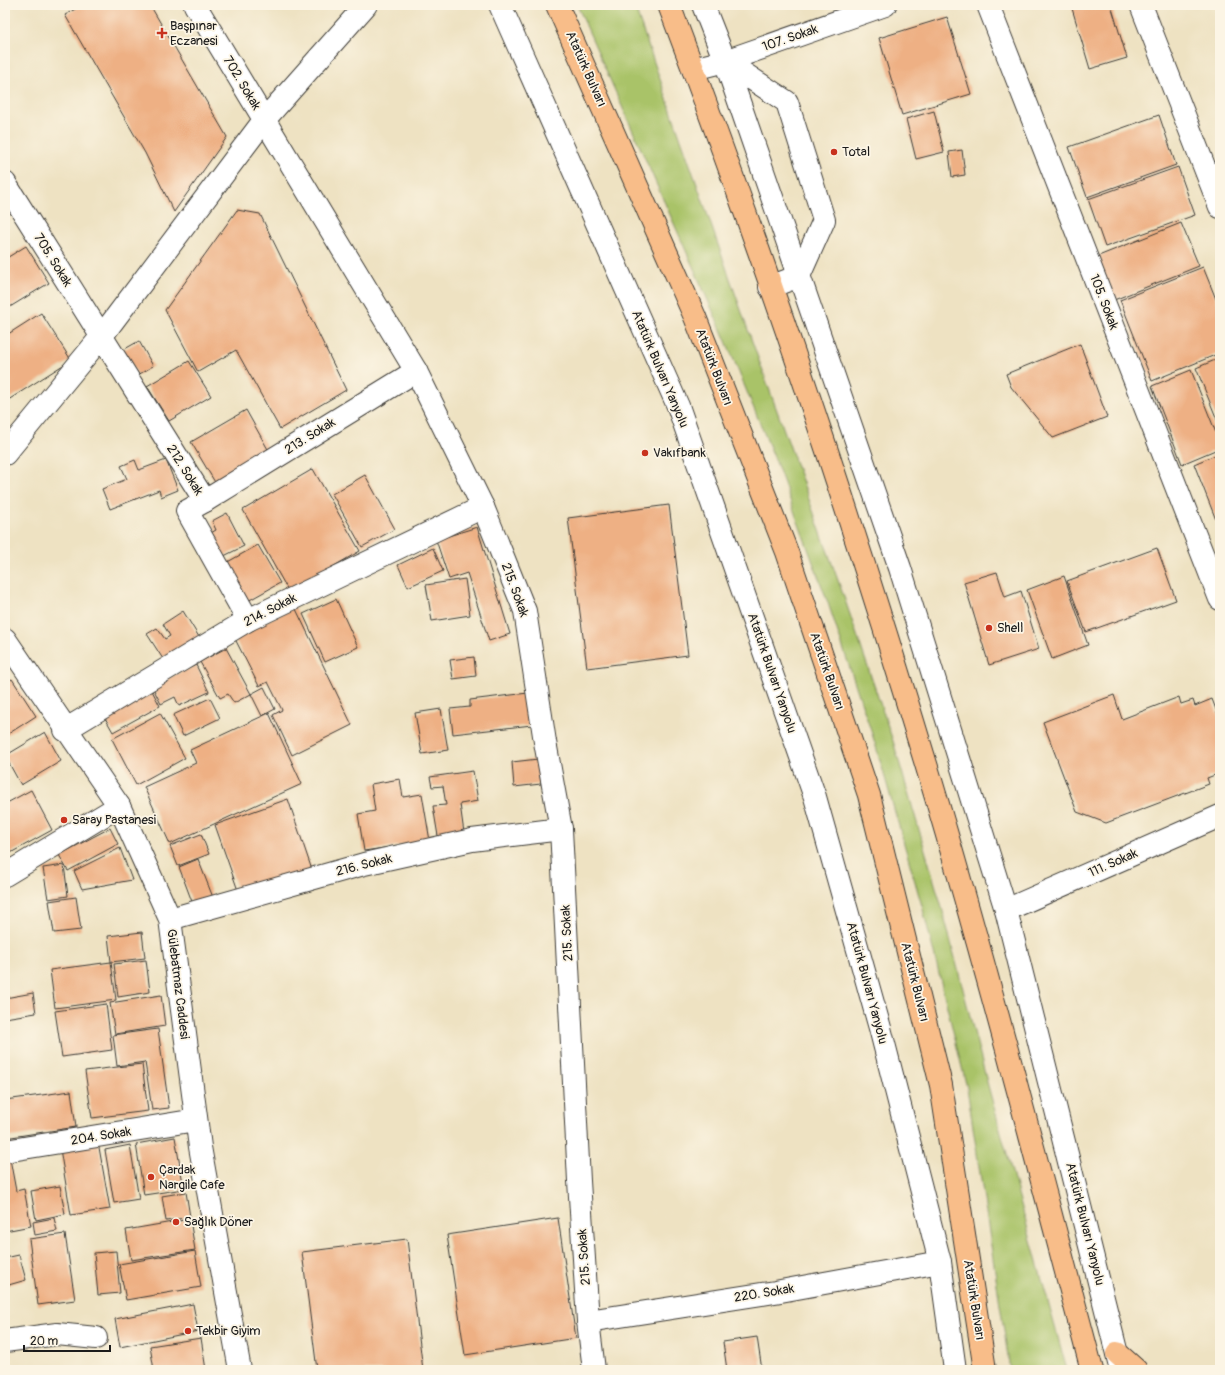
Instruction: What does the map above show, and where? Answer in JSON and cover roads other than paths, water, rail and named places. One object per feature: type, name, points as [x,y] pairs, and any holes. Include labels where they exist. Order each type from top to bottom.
[{"type":"main road","name":"Atatürk Bulvarı","points":[[557,5],[695,317],[787,552],[868,795],[941,1085],[985,1370]]},
{"type":"main road","points":[[669,5],[770,287],[854,530],[930,777],[1011,1064],[1092,1370]]},
{"type":"main road","points":[[1119,1361],[1136,1370]]},
{"type":"street","name":"702. Sokak","points":[[195,5],[416,371]]},
{"type":"street","points":[[5,454],[101,337],[265,119],[366,5]]},
{"type":"street","name":"Atatürk Bulvarı Yanyolu","points":[[500,5],[678,406],[815,797],[880,1028],[940,1262],[955,1370]]},
{"type":"street","name":"Atatürk Bulvarı Yanyolu","points":[[703,5],[725,61],[900,568],[1006,910],[1119,1361]]},
{"type":"street","name":"107. Sokak","points":[[693,69],[725,61],[885,5]]},
{"type":"street","name":"105. Sokak","points":[[988,5],[1220,599]]},
{"type":"street","points":[[1141,5],[1220,207]]},
{"type":"street","points":[[725,61],[787,102],[824,220],[798,276],[770,287]]},
{"type":"street","name":"705. Sokak","points":[[5,183],[101,337]]},
{"type":"street","name":"212. Sokak","points":[[101,337],[205,501],[187,511],[248,620]]},
{"type":"street","name":"213. Sokak","points":[[205,501],[416,371]]},
{"type":"street","name":"215. Sokak","points":[[416,371],[483,507],[525,611],[546,742],[562,829],[579,1181],[588,1321],[594,1370]]},
{"type":"street","name":"214. Sokak","points":[[65,730],[248,620],[483,507]]},
{"type":"street","name":"Gülebatmaz Caddesi","points":[[5,639],[65,730],[119,806],[170,919],[196,1120],[240,1370]]},
{"type":"street","points":[[5,875],[119,806]]},
{"type":"street","name":"111. Sokak","points":[[1006,910],[1220,816]]},
{"type":"street","name":"216. Sokak","points":[[170,919],[364,864],[472,840],[562,829]]},
{"type":"street","name":"204. Sokak","points":[[5,1151],[196,1120]]},
{"type":"street","name":"220. Sokak","points":[[588,1321],[775,1292],[940,1262]]},
{"type":"street","points":[[5,1341],[57,1334],[96,1338]]},
{"type":"place","name":"Başpınar Eczanesi","points":[[162,33]]},
{"type":"place","name":"Total","points":[[834,152]]},
{"type":"place","name":"Vakıfbank","points":[[645,453]]},
{"type":"place","name":"Shell","points":[[989,628]]},
{"type":"place","name":"Saray Pastanesi","points":[[64,820]]},
{"type":"place","name":"Çardak Nargile Cafe","points":[[151,1177]]},
{"type":"place","name":"Sağlık Döner","points":[[176,1222]]},
{"type":"place","name":"Tekbir Giyim","points":[[188,1331]]}]
